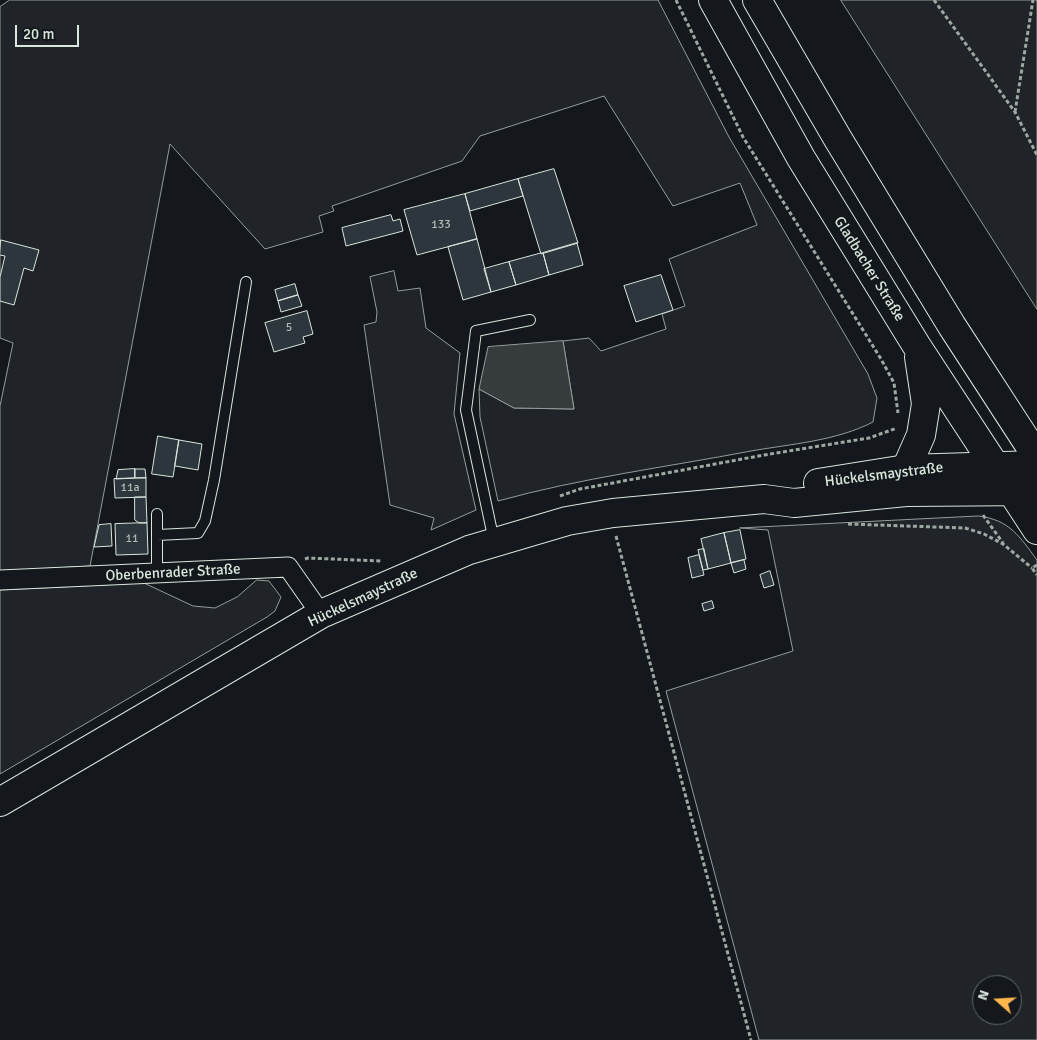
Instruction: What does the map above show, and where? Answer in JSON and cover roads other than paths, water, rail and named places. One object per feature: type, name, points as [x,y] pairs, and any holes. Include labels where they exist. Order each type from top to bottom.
[{"type":"main road","name":"Gladbacher Straße","points":[[713,0],[801,158],[918,348],[996,467],[1024,491],[1037,530]]},
{"type":"main road","points":[[757,0],[952,326],[1037,457]]},
{"type":"main road","points":[[906,469],[921,435],[926,404],[918,348]]},
{"type":"main road","name":"Hückelsmaystraße","points":[[0,802],[321,614],[469,550],[567,522],[615,526],[764,499],[792,487],[906,469],[1037,466]]},
{"type":"main road","name":"Hückelsmaystraße","points":[[764,499],[794,503],[906,492],[1024,491]]},
{"type":"street","name":"Oberbenrader Straße","points":[[0,580],[288,567],[321,614]]},
{"type":"lane","points":[[158,535],[198,533],[205,521],[214,480],[246,282]]},
{"type":"lane","points":[[494,542],[466,410],[476,331],[530,320]]},
{"type":"lane","points":[[157,514],[157,574]]}]
